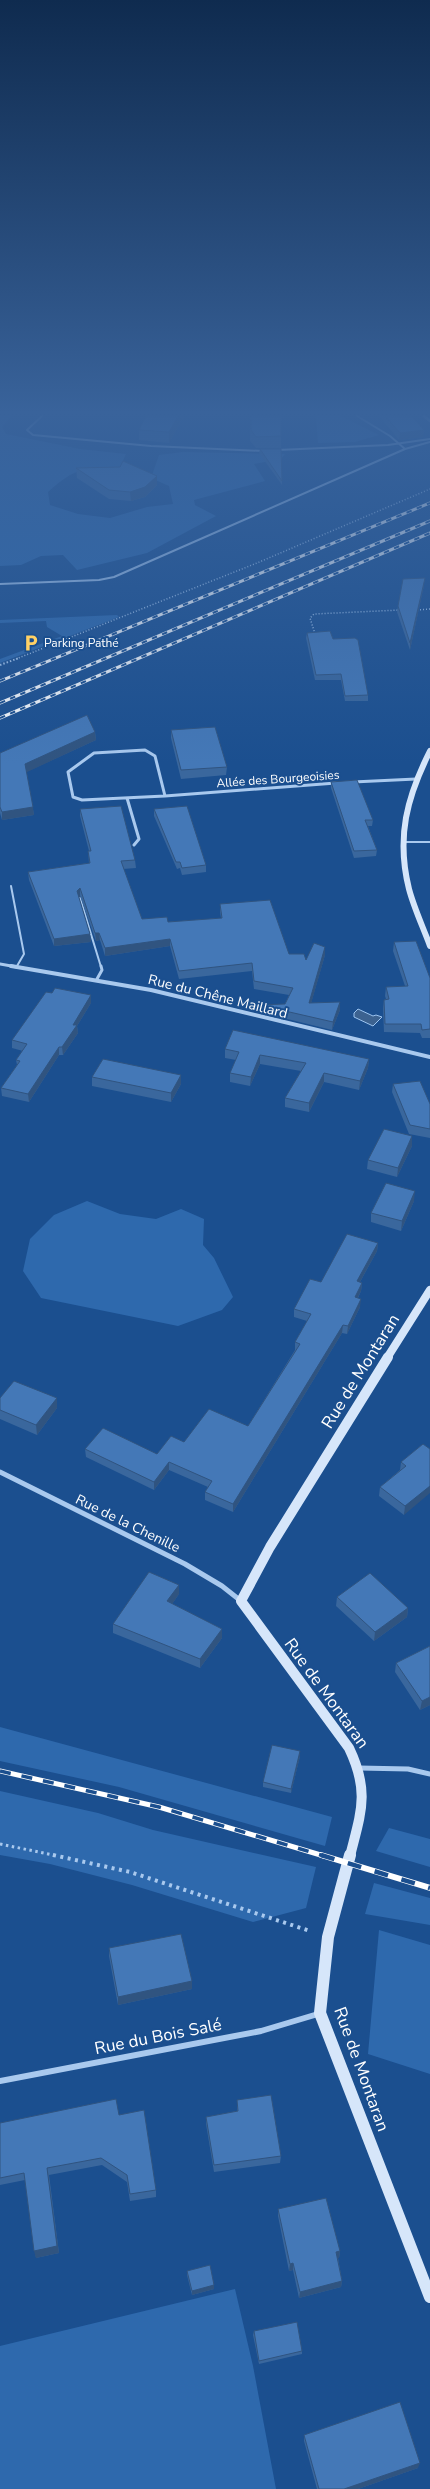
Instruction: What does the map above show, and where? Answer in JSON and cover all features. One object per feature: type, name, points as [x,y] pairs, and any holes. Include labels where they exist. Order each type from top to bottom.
[{"type":"street","name":"Allée des Bourgeoisies","points":[[165,796],[155,756],[145,750],[94,753],[68,772],[73,797],[82,800],[165,796],[338,783]]},
{"type":"street","points":[[430,752],[416,779],[405,818],[402,842],[409,889],[430,946]]},
{"type":"street","name":"Allée des Bourgeoisies","points":[[346,783],[416,779]]},
{"type":"street","points":[[127,798],[139,839],[134,845]]},
{"type":"street","name":"Rue du Chêne Maillard","points":[[0,964],[98,979],[430,1057]]},
{"type":"street","name":"Rue de Montaran","points":[[430,1290],[270,1546],[241,1601],[332,1723],[359,1768],[363,1784],[363,1806],[328,1937],[320,2013],[430,2297]]},
{"type":"street","name":"Rue de la Chenille","points":[[0,1472],[185,1564],[222,1586],[241,1601]]},
{"type":"street","points":[[359,1768],[408,1769],[430,1774]]},
{"type":"street","name":"Rue du Bois Salé","points":[[0,2081],[261,2031],[320,2013]]},
{"type":"lane","points":[[0,584],[99,580],[114,577],[216,532]]},
{"type":"lane","points":[[402,842],[430,842]]},
{"type":"lane","points":[[11,886],[24,954],[17,966]]},
{"type":"lane","points":[[80,898],[102,970],[98,979]]},
{"type":"path","points":[[0,665],[213,581],[327,532]]},
{"type":"path","points":[[414,610],[430,609]]},
{"type":"path","points":[[315,634],[310,618],[314,614],[406,610]]},
{"type":"path","points":[[0,1844],[130,1872],[328,1937]]},
{"type":"shaded area","points":[[0,532],[186,532],[147,553],[77,570],[63,555],[41,556],[21,565],[0,566]]},
{"type":"shaded area","points":[[117,615],[119,617],[0,663],[0,659],[62,636],[47,627],[46,621],[0,623],[0,620]]},
{"type":"shaded area","points":[[358,1009],[373,1016],[376,1015],[382,1017],[373,1026],[354,1017],[354,1013]]},
{"type":"shaded area","points":[[87,1201],[120,1214],[156,1219],[181,1209],[204,1219],[203,1245],[214,1258],[233,1297],[222,1310],[178,1326],[41,1298],[23,1271],[30,1239],[54,1215]]},
{"type":"shaded area","points":[[0,1727],[332,1817],[325,1846],[119,1787],[0,1761]]},
{"type":"shaded area","points":[[0,1791],[98,1813],[153,1830],[316,1867],[306,1908],[253,1922],[132,1885],[50,1864],[0,1855]]},
{"type":"shaded area","points":[[389,1828],[430,1839],[430,1867],[376,1851]]},
{"type":"shaded area","points":[[374,1883],[430,1898],[430,1925],[365,1914]]},
{"type":"shaded area","points":[[379,1930],[430,1945],[430,2074],[368,2054]]},
{"type":"shaded area","points":[[235,2289],[253,2366],[276,2489],[0,2489],[0,2346]]},
{"type":"building","points":[[425,578],[410,643],[398,606],[403,579]]},
{"type":"building","points":[[330,631],[333,639],[355,638],[358,640],[368,695],[345,696],[341,674],[316,675],[307,633]]},
{"type":"building","points":[[87,715],[95,732],[25,764],[33,807],[2,812],[0,807],[0,753]]},
{"type":"building","points":[[215,727],[227,767],[181,770],[171,730]]},
{"type":"building","points":[[357,780],[373,820],[365,820],[377,850],[354,851],[331,782]]},
{"type":"building","points":[[121,806],[135,860],[121,861],[142,919],[167,917],[168,922],[222,918],[220,904],[270,900],[289,954],[304,954],[306,960],[314,943],[325,947],[309,1003],[340,1002],[333,1022],[259,1005],[285,1004],[293,988],[254,981],[252,963],[179,971],[170,939],[105,948],[99,933],[95,933],[80,888],[77,891],[90,934],[54,939],[28,872],[90,863],[88,851],[91,851],[80,809]]},
{"type":"building","points":[[187,806],[206,865],[182,868],[180,862],[176,862],[154,809]]},
{"type":"building","points":[[416,941],[430,978],[430,1029],[422,1030],[421,1024],[385,1024],[384,1000],[389,999],[386,987],[408,986],[394,942]]},
{"type":"building","points":[[55,988],[91,995],[73,1025],[77,1025],[62,1047],[59,1047],[28,1094],[1,1088],[20,1061],[16,1060],[27,1044],[12,1040],[46,992],[52,993]]},
{"type":"building","points":[[233,1030],[369,1059],[360,1081],[324,1073],[309,1103],[285,1098],[306,1063],[260,1055],[251,1077],[230,1073],[239,1052],[225,1049]]},
{"type":"building","points":[[103,1059],[181,1075],[171,1093],[92,1077]]},
{"type":"building","points":[[420,1081],[430,1104],[430,1129],[410,1125],[393,1084]]},
{"type":"building","points":[[384,1129],[412,1136],[398,1168],[368,1160]]},
{"type":"building","points":[[386,1183],[415,1191],[402,1221],[371,1213]]},
{"type":"building","points":[[347,1234],[378,1243],[357,1281],[362,1283],[355,1297],[361,1299],[348,1326],[343,1325],[233,1504],[205,1492],[212,1481],[169,1462],[154,1482],[85,1449],[103,1428],[157,1454],[171,1436],[184,1442],[209,1409],[248,1426],[300,1344],[295,1342],[311,1314],[294,1309],[310,1279],[321,1282]]},
{"type":"building","points":[[14,1381],[57,1398],[36,1425],[0,1410],[0,1398]]},
{"type":"building","points":[[423,1444],[430,1449],[430,1486],[405,1506],[380,1487],[406,1466],[401,1462]]},
{"type":"building","points":[[149,1572],[179,1585],[167,1601],[222,1629],[200,1659],[113,1624]]},
{"type":"building","points":[[370,1573],[408,1608],[375,1632],[337,1597]]},
{"type":"building","points":[[430,1646],[430,1697],[422,1701],[396,1663]]},
{"type":"building","points":[[272,1745],[300,1751],[291,1789],[263,1782]]},
{"type":"building","points":[[181,1934],[192,1981],[118,1997],[109,1948]]},
{"type":"building","points":[[271,2095],[281,2156],[214,2165],[206,2117],[238,2111],[237,2100]]},
{"type":"building","points":[[116,2099],[119,2115],[144,2110],[156,2190],[130,2194],[127,2175],[101,2158],[47,2168],[57,2246],[34,2251],[24,2173],[0,2178],[0,2123]]},
{"type":"building","points":[[326,2198],[340,2251],[336,2252],[342,2281],[300,2292],[293,2263],[290,2264],[278,2209]]},
{"type":"building","points":[[210,2265],[214,2285],[192,2291],[187,2271]]},
{"type":"building","points":[[297,2322],[302,2351],[259,2361],[254,2331]]},
{"type":"building","points":[[400,2402],[420,2463],[344,2489],[319,2489],[304,2435]]},
{"type":"railway","points":[[0,681],[360,532]]},
{"type":"railway","points":[[0,703],[404,532]]},
{"type":"railway","points":[[0,718],[430,533]]},
{"type":"railway","points":[[0,1771],[159,1807],[324,1856]]},
{"type":"railway","points":[[321,1855],[430,1888]]},
{"type":"place","name":"Parking Pathé","points":[[31,643]]}]
